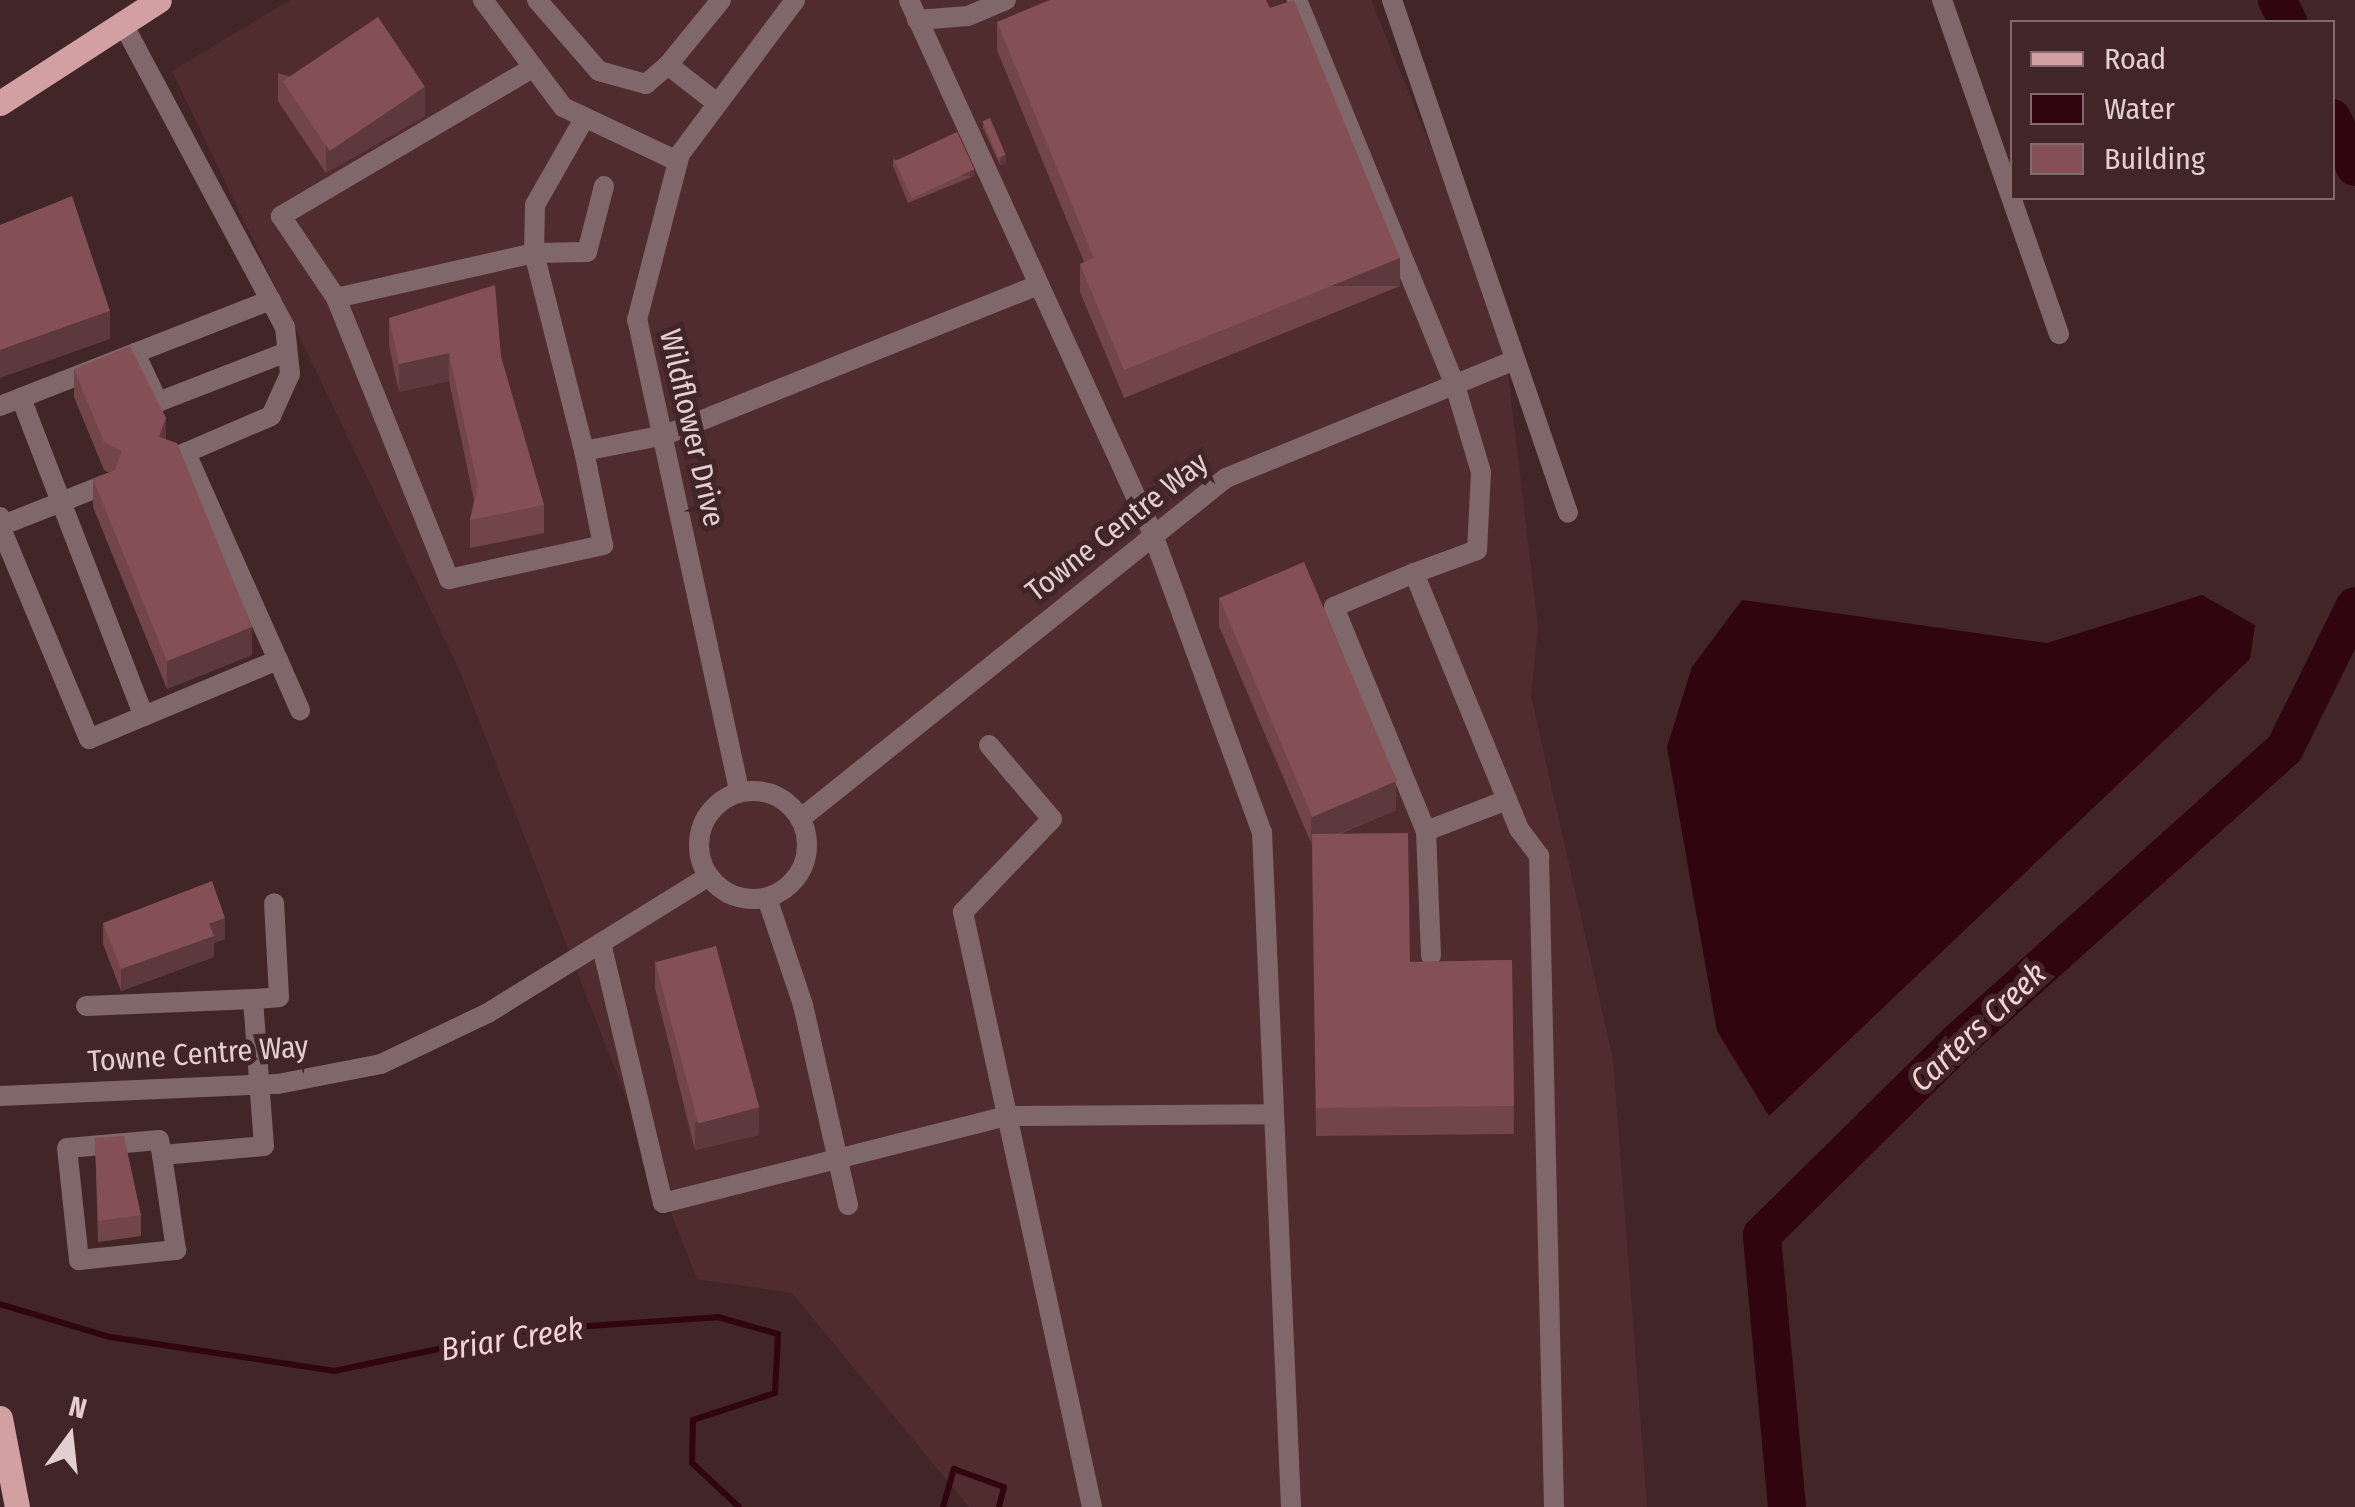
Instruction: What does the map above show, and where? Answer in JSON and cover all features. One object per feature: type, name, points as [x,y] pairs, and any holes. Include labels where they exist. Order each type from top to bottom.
[{"type":"main road","points":[[0,103],[140,8]]},
{"type":"main road","points":[[0,1418],[17,1507]]},
{"type":"street","points":[[484,0],[529,70],[584,119],[677,161]]},
{"type":"street","points":[[536,0],[585,60],[609,76],[646,84],[668,65],[721,0]]},
{"type":"street","name":"Wildflower Drive","points":[[739,790],[637,320],[677,161],[713,100],[795,0]]},
{"type":"street","points":[[909,0],[1152,532],[1262,832],[1291,1507]]},
{"type":"street","points":[[918,20],[968,16],[1006,0]]},
{"type":"street","points":[[1298,0],[1454,382],[1481,472],[1477,550],[1334,607],[1426,832],[1430,956]]},
{"type":"street","points":[[1392,0],[1568,513]]},
{"type":"street","points":[[1942,0],[2010,194]]},
{"type":"street","points":[[140,8],[270,300],[288,352],[290,374],[271,416],[179,456],[300,710]]},
{"type":"street","points":[[668,65],[713,100]]},
{"type":"street","points":[[529,70],[281,216],[336,298],[449,578],[603,545],[584,451],[534,253],[534,204],[584,119]]},
{"type":"street","points":[[336,298],[534,253],[587,252],[604,186]]},
{"type":"street","points":[[2012,200],[2059,334]]},
{"type":"street","points":[[584,451],[665,435],[1039,285]]},
{"type":"street","points":[[0,406],[270,300]]},
{"type":"street","points":[[135,353],[158,402],[288,352]]},
{"type":"street","name":"Towne Centre Way","points":[[800,819],[1152,532],[1295,442],[1515,360]]},
{"type":"street","points":[[21,398],[144,716]]},
{"type":"street","points":[[109,482],[1,523],[90,739],[278,660]]},
{"type":"street","points":[[1414,573],[1507,800],[1539,856],[1554,1507]]},
{"type":"street","points":[[989,745],[1052,819],[963,912],[1092,1507]]},
{"type":"street","points":[[739,790],[770,790],[800,819],[802,867],[789,889],[767,898],[744,900],[708,876],[705,822],[739,790]]},
{"type":"street","points":[[1426,832],[1507,800]]},
{"type":"street","name":"Towne Centre Way","points":[[0,1096],[259,1084],[381,1064],[488,1013],[708,876]]},
{"type":"street","points":[[767,898],[848,1205]]},
{"type":"street","points":[[86,1006],[280,997],[274,903]]},
{"type":"street","points":[[601,943],[663,1203],[1008,1116],[1274,1114]]},
{"type":"street","points":[[162,1155],[264,1146],[253,999]]},
{"type":"street","points":[[159,1140],[162,1155],[176,1250],[78,1260],[68,1148],[159,1140]]},
{"type":"shaded area","points":[[290,0],[1371,0],[1502,322],[1538,627],[1531,696],[1613,1059],[1647,1507],[969,1507],[792,1293],[697,1279],[459,669],[172,71]]},
{"type":"water","points":[[2202,595],[2255,625],[2250,659],[1769,1116],[1717,1031],[1667,747],[1692,667],[1742,600],[2047,643]]},
{"type":"building","points":[[1050,0],[1266,0],[1270,8],[1294,0],[1400,258],[1124,370],[1080,264],[1094,258],[997,22]]},
{"type":"building","points":[[378,17],[425,87],[330,151],[283,81]]},
{"type":"building","points":[[990,118],[1006,155],[998,158],[983,121]]},
{"type":"building","points":[[957,132],[974,169],[912,198],[894,161]]},
{"type":"building","points":[[72,196],[110,311],[0,350],[0,225]]},
{"type":"building","points":[[495,285],[501,357],[544,505],[470,520],[478,487],[449,353],[399,364],[389,318]]},
{"type":"building","points":[[130,346],[166,418],[159,437],[177,443],[252,627],[167,661],[93,479],[115,470],[122,451],[104,442],[74,369]]},
{"type":"building","points":[[1304,562],[1397,781],[1312,817],[1219,598]]},
{"type":"building","points":[[1408,833],[1410,962],[1512,960],[1514,1106],[1316,1108],[1312,834]]},
{"type":"building","points":[[212,881],[225,918],[209,924],[214,936],[121,969],[103,923]]},
{"type":"building","points":[[716,946],[759,1107],[698,1124],[655,962]]},
{"type":"building","points":[[124,1136],[141,1215],[98,1221],[95,1138]]},
{"type":"waterway","name":"Carters Creek","points":[[2277,0],[2287,20]]},
{"type":"waterway","name":"Carters Creek","points":[[2335,124],[2355,167]]},
{"type":"waterway","name":"Carters Creek","points":[[1787,1507],[1762,1235],[1961,1039],[2285,748],[2355,606]]},
{"type":"waterway","name":"Briar Creek","points":[[0,1304],[110,1337],[334,1371],[529,1330],[718,1317],[778,1334],[775,1393],[693,1420],[692,1463],[739,1507]]},
{"type":"waterway","name":"Briar Creek","points":[[943,1507],[954,1469],[1004,1487],[999,1507]]}]
